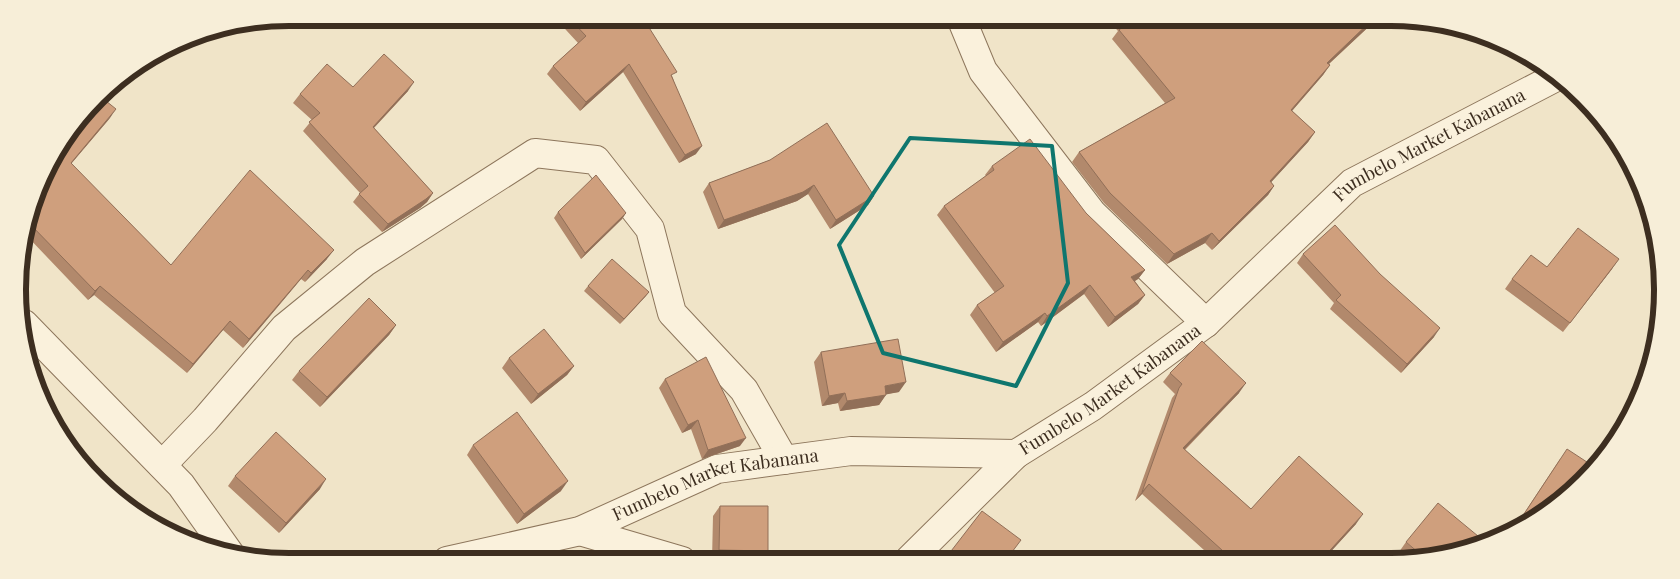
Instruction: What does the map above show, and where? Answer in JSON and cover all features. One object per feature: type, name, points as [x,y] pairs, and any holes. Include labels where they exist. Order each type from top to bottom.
[{"type":"street","points":[[964,26],[983,71],[1092,213],[1206,323]]},
{"type":"street","name":"Fumbelo Market Kabanana","points":[[482,553],[580,531],[717,468],[851,451],[1016,454],[1093,406],[1206,323],[1352,183],[1550,80]]},
{"type":"street","points":[[162,465],[205,420],[284,328],[365,262],[535,153],[596,160],[650,229],[672,313],[744,390],[784,460]]},
{"type":"street","points":[[30,330],[181,485],[223,545]]},
{"type":"street","points":[[916,553],[1016,454]]},
{"type":"street","points":[[580,531],[655,553]]},
{"type":"highlighted area","points":[[910,138],[1052,146],[1068,283],[1016,386],[883,353],[839,245]]},
{"type":"building","points":[[577,26],[648,26],[677,72],[671,75],[702,146],[685,155],[629,64],[586,102],[553,66],[586,36]]},
{"type":"building","points":[[1124,26],[1366,26],[1327,63],[1330,65],[1291,110],[1315,132],[1270,181],[1274,186],[1219,241],[1212,233],[1174,254],[1110,193],[1079,152],[1175,98],[1119,30]]},
{"type":"building","points":[[384,54],[414,82],[373,127],[433,193],[388,224],[359,194],[368,186],[309,122],[320,113],[300,94],[327,64],[353,87]]},
{"type":"building","points":[[106,101],[116,109],[71,163],[171,265],[250,170],[334,250],[311,273],[308,270],[249,339],[230,321],[193,364],[100,286],[95,291],[33,228],[53,173],[81,129]]},
{"type":"building","points":[[827,123],[874,196],[836,220],[814,185],[803,192],[724,220],[709,183],[770,160]]},
{"type":"building","points":[[1030,139],[1086,213],[1145,270],[1131,277],[1145,295],[1115,317],[1090,285],[1047,316],[1045,313],[1003,342],[977,305],[1004,286],[944,206],[994,170],[992,166]]},
{"type":"building","points":[[596,175],[626,213],[585,253],[558,212]]},
{"type":"building","points":[[1335,225],[1380,274],[1440,328],[1407,364],[1336,300],[1341,295],[1303,254]]},
{"type":"building","points":[[1578,228],[1619,259],[1570,323],[1512,279],[1531,255],[1547,267]]},
{"type":"building","points":[[612,259],[649,292],[624,319],[588,286]]},
{"type":"building","points":[[369,298],[396,325],[327,397],[299,371]]},
{"type":"building","points":[[544,329],[574,366],[538,394],[509,358]]},
{"type":"building","points":[[898,339],[906,382],[885,386],[886,395],[847,401],[845,393],[829,396],[821,352]]},
{"type":"building","points":[[1202,341],[1246,383],[1183,448],[1251,509],[1299,456],[1363,514],[1327,553],[1225,553],[1149,484],[1142,492],[1182,384],[1170,373]]},
{"type":"building","points":[[706,357],[746,438],[708,450],[698,420],[688,425],[665,379]]},
{"type":"building","points":[[517,412],[568,481],[524,514],[473,445]]},
{"type":"building","points":[[276,432],[326,479],[286,523],[235,476]]},
{"type":"building","points":[[1567,449],[1588,463],[1577,476],[1551,498],[1522,517]]},
{"type":"building","points":[[1438,503],[1480,537],[1442,548],[1417,551],[1406,542]]},
{"type":"building","points":[[720,506],[768,506],[768,551],[719,550]]},
{"type":"building","points":[[982,511],[1021,540],[1011,553],[950,553]]}]
